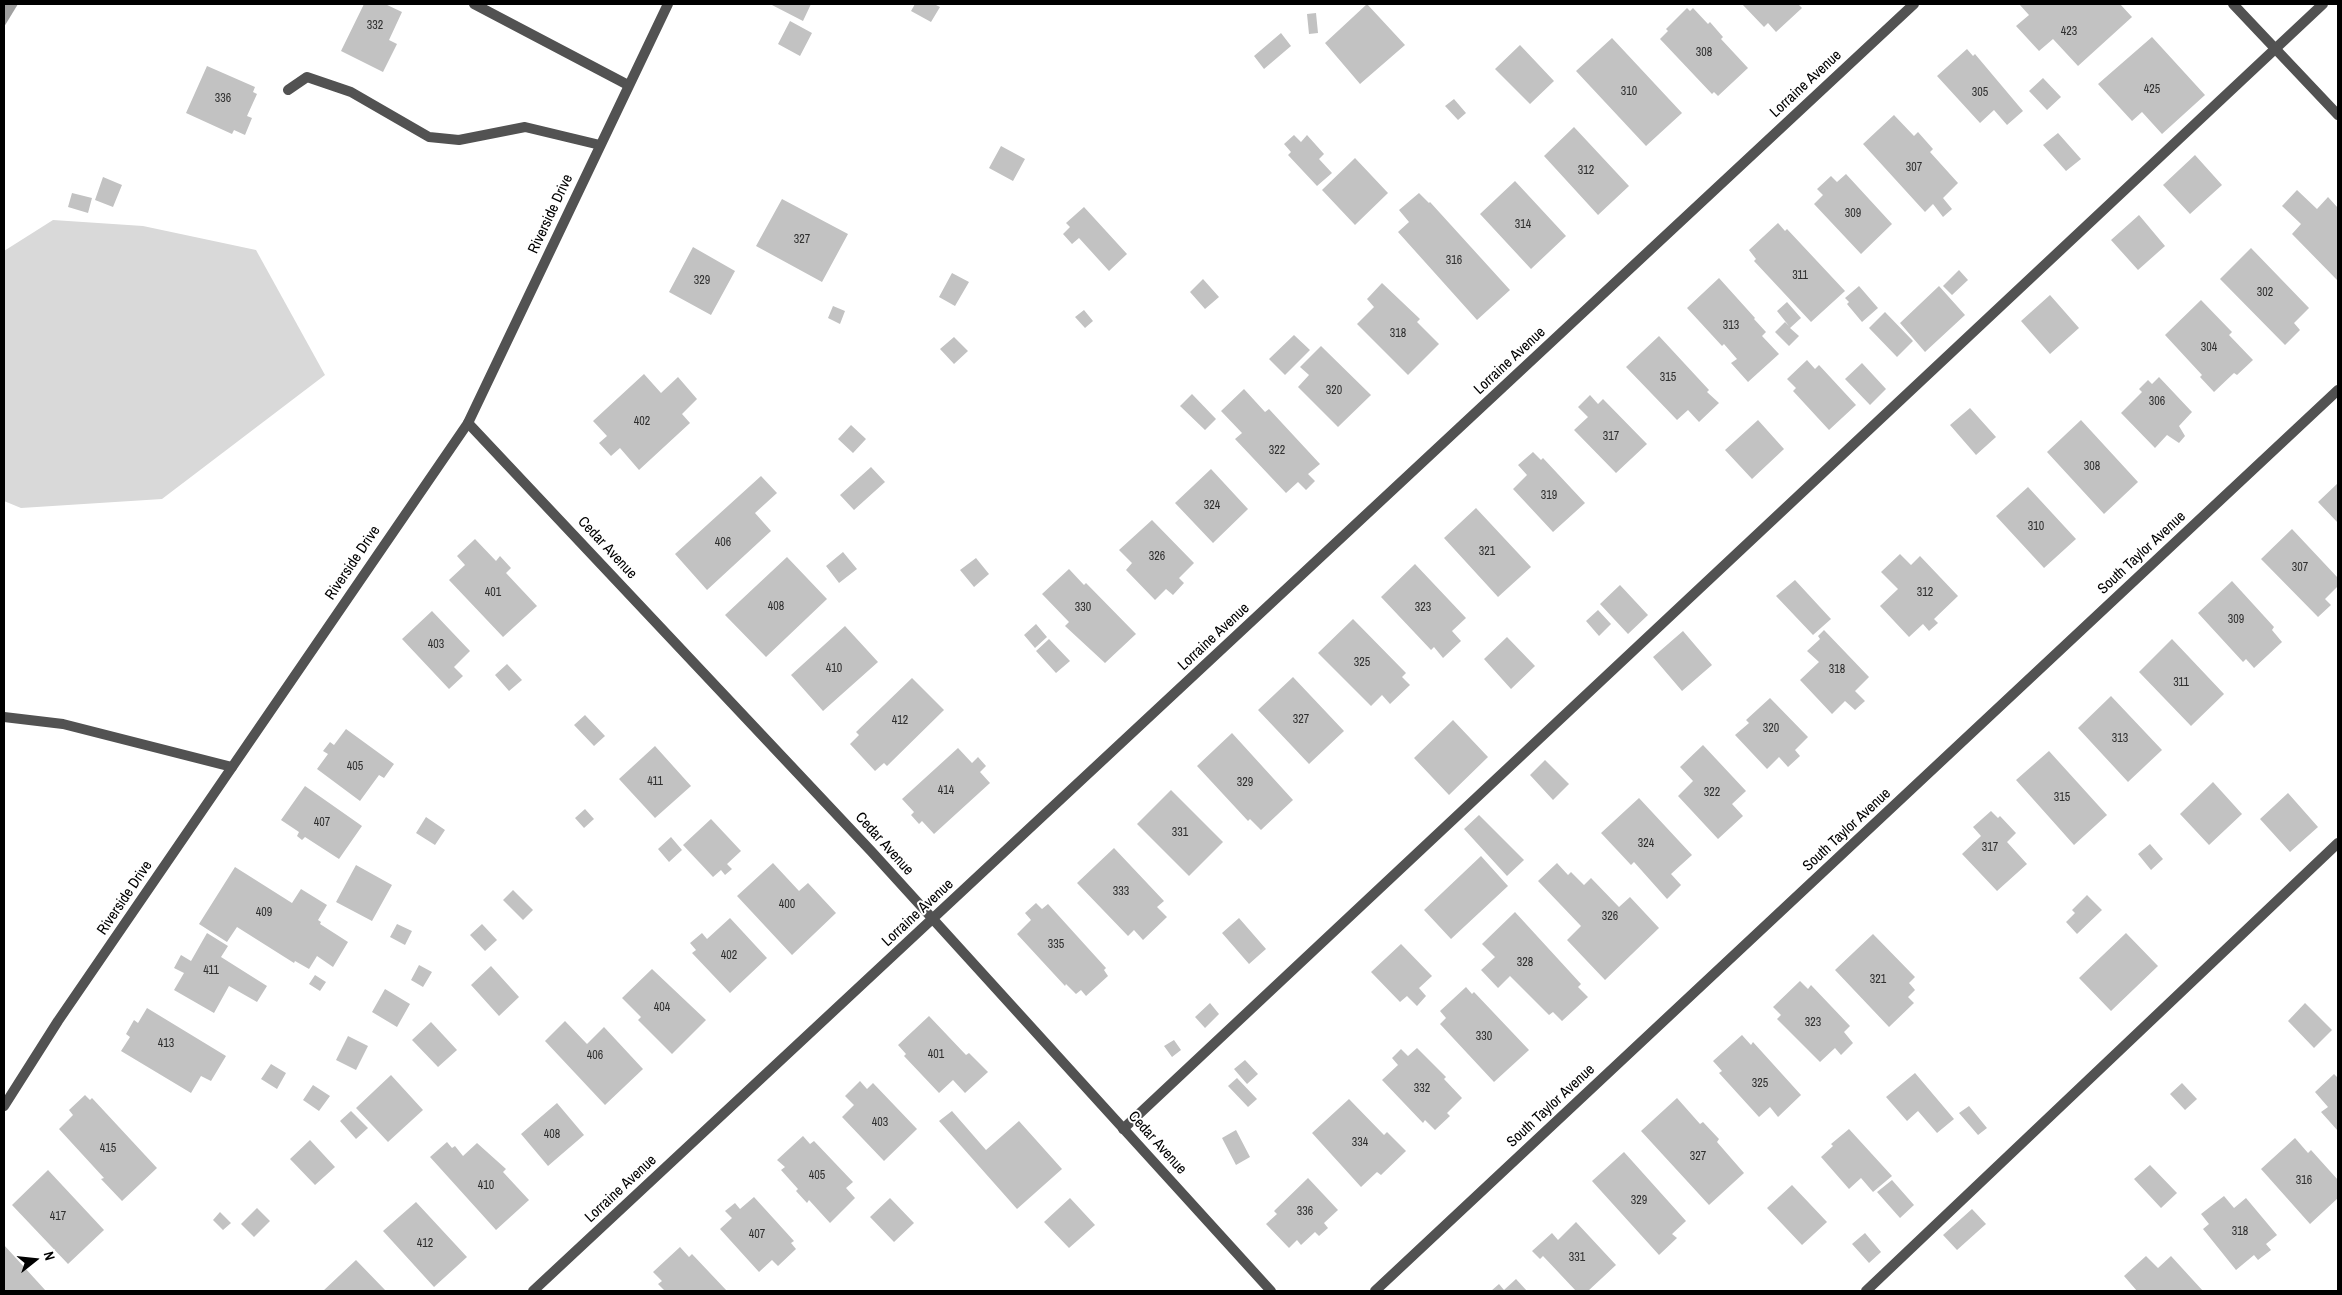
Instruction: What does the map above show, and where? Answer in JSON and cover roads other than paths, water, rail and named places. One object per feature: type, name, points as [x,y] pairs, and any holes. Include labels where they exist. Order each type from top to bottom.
[{"type":"street","points":[[474,4],[628,85]]},
{"type":"street","name":"Riverside Drive","points":[[4,1106],[58,1021],[468,423],[668,4]]},
{"type":"street","name":"Lorraine Avenue","points":[[533,1291],[1914,4]]},
{"type":"street","points":[[2233,4],[2338,115]]},
{"type":"street","points":[[1123,1129],[2324,4]]},
{"type":"street","points":[[288,90],[307,77],[351,92],[429,137],[459,140],[525,127],[600,144]]},
{"type":"street","name":"South Taylor Avenue","points":[[1375,1291],[2338,390]]},
{"type":"street","name":"Cedar Avenue","points":[[468,423],[743,713],[1271,1291]]},
{"type":"street","points":[[4,717],[64,724],[232,768]]},
{"type":"street","points":[[1866,1291],[2338,843]]}]
